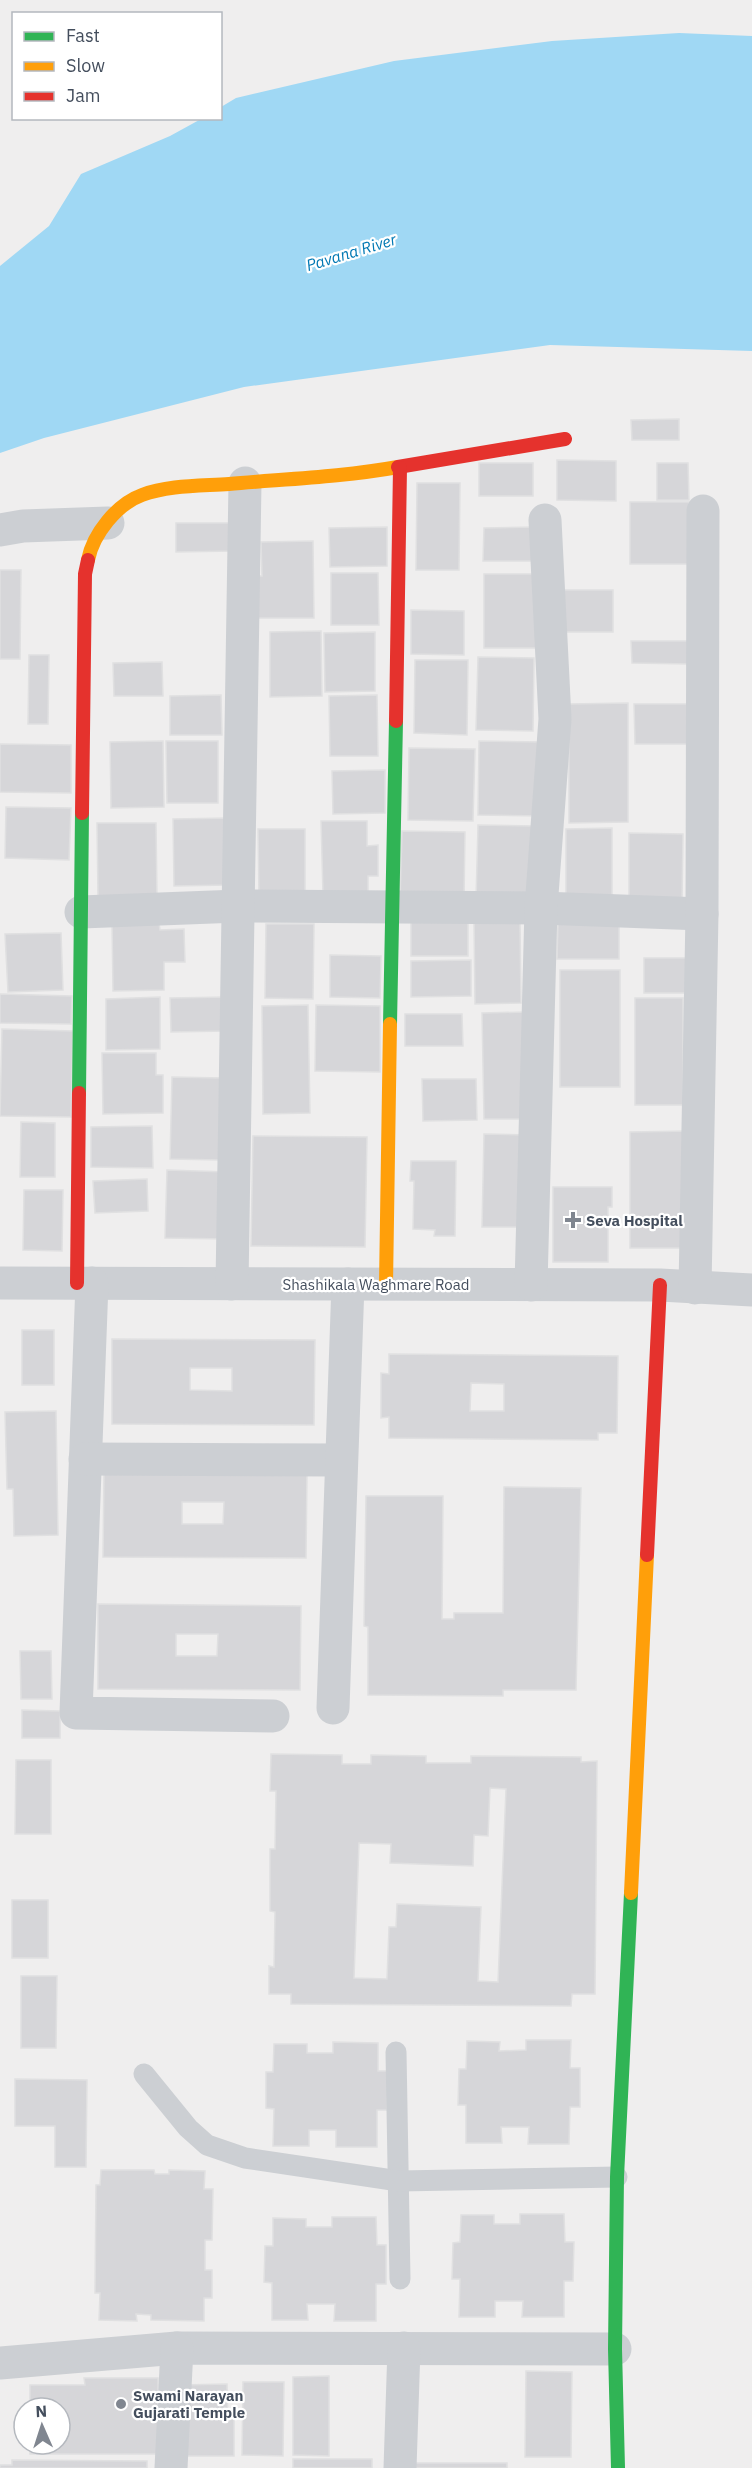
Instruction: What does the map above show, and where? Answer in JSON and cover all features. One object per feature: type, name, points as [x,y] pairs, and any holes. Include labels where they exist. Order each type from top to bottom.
[{"type":"street","points":[[273,1716],[76,1713],[85,1459],[81,912],[85,574],[89,554],[97,536],[119,509],[142,495],[184,487],[400,468],[565,439]]},
{"type":"street","points":[[386,1284],[400,468]]},
{"type":"street","points":[[232,1284],[245,483]]},
{"type":"street","points":[[695,1287],[702,914],[703,512]]},
{"type":"street","points":[[531,1285],[541,908],[555,719],[545,520]]},
{"type":"street","points":[[0,530],[23,526],[108,523]]},
{"type":"street","points":[[81,912],[238,906],[392,909],[541,908],[702,914]]},
{"type":"street","name":"Shashikala Waghmare Road","points":[[0,1283],[660,1285],[752,1290]]},
{"type":"street","points":[[333,1708],[348,1284]]},
{"type":"street","points":[[618,2468],[615,2349],[617,2178],[660,1285]]},
{"type":"street","points":[[85,1459],[340,1460]]},
{"type":"street","points":[[0,2363],[177,2348],[615,2349]]},
{"type":"street","points":[[171,2468],[177,2348]]},
{"type":"street","points":[[400,2468],[404,2348]]},
{"type":"lane","points":[[396,2052],[400,2279]]},
{"type":"lane","points":[[144,2074],[188,2128],[207,2145],[245,2158],[399,2181],[617,2178]]},
{"type":"water","name":"Pavana River","points":[[679,33],[752,36],[752,351],[550,345],[244,387],[44,438],[0,453],[0,266],[49,226],[81,174],[170,136],[199,120],[222,120],[222,106],[236,98],[394,61],[552,41]]},
{"type":"building","points":[[679,419],[679,440],[632,440],[631,420]]},
{"type":"building","points":[[557,460],[616,461],[616,501],[557,500]]},
{"type":"building","points":[[479,463],[533,463],[533,496],[479,496]]},
{"type":"building","points":[[657,463],[688,463],[689,500],[657,500]]},
{"type":"building","points":[[417,483],[460,483],[459,570],[416,570]]},
{"type":"building","points":[[630,502],[689,502],[690,564],[630,564]]},
{"type":"building","points":[[176,523],[233,523],[233,551],[176,552]]},
{"type":"building","points":[[387,527],[387,566],[330,567],[329,528]]},
{"type":"building","points":[[536,527],[537,561],[483,561],[484,528]]},
{"type":"building","points":[[313,541],[314,618],[252,618],[251,576],[262,576],[261,542]]},
{"type":"building","points":[[0,570],[21,570],[20,659],[0,659]]},
{"type":"building","points":[[331,573],[378,573],[379,625],[331,625]]},
{"type":"building","points":[[484,574],[538,574],[538,648],[484,648]]},
{"type":"building","points":[[559,590],[613,590],[613,632],[559,632]]},
{"type":"building","points":[[411,610],[464,611],[464,655],[411,654]]},
{"type":"building","points":[[321,631],[322,696],[270,697],[270,632]]},
{"type":"building","points":[[375,632],[375,691],[325,692],[324,633]]},
{"type":"building","points":[[631,641],[689,641],[689,664],[632,663]]},
{"type":"building","points":[[29,655],[49,655],[48,724],[28,724]]},
{"type":"building","points":[[478,657],[534,658],[533,731],[476,730]]},
{"type":"building","points":[[415,660],[468,660],[467,735],[414,733]]},
{"type":"building","points":[[162,662],[163,696],[114,696],[113,663]]},
{"type":"building","points":[[221,695],[222,735],[170,735],[170,696]]},
{"type":"building","points":[[377,695],[378,756],[330,756],[329,696]]},
{"type":"building","points":[[628,703],[628,822],[569,823],[569,704]]},
{"type":"building","points":[[634,704],[695,704],[696,744],[635,744]]},
{"type":"building","points":[[163,741],[164,807],[111,808],[110,742]]},
{"type":"building","points":[[166,741],[218,741],[218,803],[167,803]]},
{"type":"building","points":[[479,741],[544,742],[543,816],[478,815]]},
{"type":"building","points":[[0,744],[71,745],[71,793],[0,792]]},
{"type":"building","points":[[409,748],[475,749],[473,821],[408,820]]},
{"type":"building","points":[[385,770],[385,813],[333,814],[332,771]]},
{"type":"building","points":[[6,807],[71,808],[69,860],[5,858]]},
{"type":"building","points":[[228,818],[229,885],[174,886],[173,819]]},
{"type":"building","points":[[321,821],[367,821],[367,846],[378,845],[378,876],[368,876],[368,894],[323,895]]},
{"type":"building","points":[[97,823],[156,823],[157,897],[98,897]]},
{"type":"building","points":[[478,825],[534,826],[533,900],[476,899]]},
{"type":"building","points":[[612,828],[612,902],[566,902],[566,829]]},
{"type":"building","points":[[258,829],[305,829],[305,898],[259,898]]},
{"type":"building","points":[[402,831],[465,832],[464,901],[400,900]]},
{"type":"building","points":[[629,833],[683,834],[682,902],[629,903]]},
{"type":"building","points":[[520,921],[521,1003],[475,1004],[474,922]]},
{"type":"building","points":[[558,921],[619,921],[619,959],[557,959]]},
{"type":"building","points":[[411,922],[468,922],[468,956],[411,956]]},
{"type":"building","points":[[159,923],[160,930],[184,929],[185,962],[164,962],[164,990],[113,991],[112,924]]},
{"type":"building","points":[[266,924],[314,924],[313,999],[265,998]]},
{"type":"building","points":[[61,933],[63,990],[8,992],[5,934]]},
{"type":"building","points":[[330,955],[381,956],[380,998],[330,997]]},
{"type":"building","points":[[644,958],[698,958],[698,993],[644,993]]},
{"type":"building","points":[[471,960],[471,996],[411,997],[411,961]]},
{"type":"building","points":[[560,970],[620,970],[620,1087],[560,1087]]},
{"type":"building","points":[[0,994],[72,996],[71,1024],[0,1023]]},
{"type":"building","points":[[160,997],[160,1049],[106,1050],[106,999]]},
{"type":"building","points":[[227,997],[227,1031],[171,1032],[170,998]]},
{"type":"building","points":[[635,998],[683,998],[683,1105],[635,1105]]},
{"type":"building","points":[[308,1005],[310,1113],[263,1114],[262,1006]]},
{"type":"building","points":[[316,1005],[380,1006],[380,1072],[315,1071]]},
{"type":"building","points":[[526,1012],[528,1119],[484,1119],[482,1013]]},
{"type":"building","points":[[405,1014],[462,1014],[463,1046],[405,1046]]},
{"type":"building","points":[[2,1029],[73,1031],[71,1117],[0,1116]]},
{"type":"building","points":[[102,1053],[156,1053],[156,1075],[163,1075],[163,1113],[103,1114]]},
{"type":"building","points":[[172,1077],[222,1078],[220,1160],[170,1159]]},
{"type":"building","points":[[422,1079],[476,1079],[477,1120],[423,1121]]},
{"type":"building","points":[[21,1122],[55,1123],[55,1177],[20,1177]]},
{"type":"building","points":[[152,1126],[153,1168],[91,1167],[91,1127]]},
{"type":"building","points":[[688,1131],[681,1248],[630,1248],[630,1132]]},
{"type":"building","points":[[484,1134],[529,1135],[528,1227],[482,1227]]},
{"type":"building","points":[[253,1136],[367,1137],[365,1247],[251,1246]]},
{"type":"building","points":[[411,1161],[456,1161],[455,1236],[434,1236],[435,1230],[413,1229],[414,1181],[410,1181]]},
{"type":"building","points":[[167,1170],[228,1172],[226,1239],[165,1238]]},
{"type":"building","points":[[147,1179],[148,1211],[95,1213],[93,1181]]},
{"type":"building","points":[[553,1187],[612,1187],[612,1207],[608,1207],[608,1262],[553,1262]]},
{"type":"building","points":[[24,1190],[63,1190],[62,1251],[23,1250]]},
{"type":"building","points":[[22,1330],[54,1330],[54,1385],[22,1385]]},
{"type":"building","points":[[112,1339],[315,1340],[314,1425],[112,1424]],"holes":[[[190,1368],[232,1368],[232,1391],[190,1390]]]},
{"type":"building","points":[[389,1354],[618,1356],[617,1433],[598,1433],[598,1440],[389,1438],[389,1417],[381,1418],[381,1373],[389,1374]],"holes":[[[471,1383],[504,1384],[504,1411],[470,1411]]]},
{"type":"building","points":[[56,1411],[58,1535],[14,1536],[13,1489],[7,1489],[5,1412]]},
{"type":"building","points":[[104,1472],[307,1474],[306,1558],[103,1557]],"holes":[[[182,1502],[224,1502],[223,1524],[182,1524]]]},
{"type":"building","points":[[504,1487],[581,1488],[576,1690],[503,1690],[503,1696],[368,1695],[368,1627],[364,1626],[366,1496],[443,1496],[442,1619],[454,1619],[454,1613],[503,1613]]},
{"type":"building","points":[[98,1604],[301,1606],[300,1690],[98,1689]],"holes":[[[176,1634],[218,1634],[217,1656],[176,1656]]]},
{"type":"building","points":[[20,1651],[51,1651],[52,1699],[21,1699]]},
{"type":"building","points":[[22,1710],[60,1711],[60,1738],[22,1738]]},
{"type":"building","points":[[271,1754],[342,1755],[342,1764],[371,1764],[371,1755],[426,1756],[426,1763],[471,1763],[471,1756],[581,1757],[581,1762],[597,1761],[595,1994],[572,1994],[571,2006],[291,2004],[291,1994],[269,1994],[269,1966],[274,1967],[275,1912],[270,1911],[270,1849],[275,1849],[276,1791],[270,1791]],"holes":[[[490,1788],[506,1789],[498,1982],[478,1981],[481,1907],[397,1904],[396,1927],[389,1927],[387,1979],[354,1978],[359,1843],[391,1844],[390,1863],[473,1866],[474,1835],[488,1836]]]},
{"type":"building","points":[[16,1760],[51,1760],[51,1834],[15,1834]]},
{"type":"building","points":[[12,1900],[48,1900],[48,1958],[12,1958]]},
{"type":"building","points":[[21,1976],[57,1976],[56,2048],[21,2048]]},
{"type":"building","points":[[526,2040],[571,2040],[570,2068],[580,2068],[580,2107],[570,2107],[569,2144],[528,2144],[529,2127],[501,2127],[502,2143],[466,2143],[466,2105],[458,2105],[459,2069],[466,2069],[467,2041],[500,2042],[499,2051],[526,2050]]},
{"type":"building","points":[[333,2042],[378,2043],[378,2071],[388,2071],[387,2110],[377,2110],[377,2147],[336,2147],[336,2130],[309,2130],[309,2146],[273,2146],[274,2109],[266,2108],[266,2072],[273,2072],[274,2044],[307,2044],[307,2053],[333,2053]]},
{"type":"building","points":[[15,2079],[87,2080],[86,2167],[55,2167],[55,2126],[15,2126]]},
{"type":"building","points":[[101,2170],[154,2170],[155,2174],[169,2174],[169,2170],[205,2171],[204,2189],[213,2189],[212,2240],[205,2240],[205,2270],[212,2270],[212,2298],[204,2298],[204,2321],[151,2320],[151,2315],[136,2314],[137,2321],[99,2320],[100,2293],[95,2293],[96,2185],[100,2185]]},
{"type":"building","points":[[520,2214],[564,2214],[565,2242],[574,2242],[573,2281],[564,2281],[564,2317],[522,2317],[523,2301],[495,2301],[495,2317],[459,2317],[460,2279],[452,2279],[453,2243],[460,2242],[461,2215],[494,2215],[494,2224],[520,2224]]},
{"type":"building","points":[[332,2217],[376,2217],[377,2245],[386,2245],[386,2284],[376,2284],[376,2321],[334,2321],[335,2304],[307,2304],[308,2320],[272,2320],[272,2283],[264,2282],[265,2246],[273,2246],[273,2218],[306,2219],[306,2227],[332,2227]]},
{"type":"building","points":[[526,2371],[572,2372],[571,2457],[525,2457]]},
{"type":"building","points":[[329,2376],[329,2456],[293,2455],[293,2377]]},
{"type":"building","points":[[84,2378],[158,2378],[158,2454],[72,2454],[72,2396],[30,2396],[30,2385],[85,2385]]},
{"type":"building","points":[[243,2382],[284,2382],[283,2456],[242,2455]]},
{"type":"building","points":[[227,2384],[228,2419],[234,2419],[234,2456],[183,2456],[179,2385]]},
{"type":"building","points":[[293,2459],[372,2459],[372,2468],[293,2468]]},
{"type":"building","points":[[12,2460],[147,2461],[147,2468],[0,2468],[0,2465],[12,2465]]},
{"type":"building","points":[[408,2463],[507,2463],[507,2468],[408,2468]]},
{"type":"traffic: fast","points":[[390,1024],[396,721]]},
{"type":"traffic: fast","points":[[79,1093],[82,813]]},
{"type":"traffic: fast","points":[[618,2468],[615,2349],[617,2177],[631,1893]]},
{"type":"traffic: slow","points":[[88,560],[95,540],[107,521],[124,505],[142,495],[185,486],[335,475],[398,467]]},
{"type":"traffic: slow","points":[[386,1284],[390,1024]]},
{"type":"traffic: slow","points":[[631,1893],[647,1555]]},
{"type":"traffic: jam","points":[[398,467],[565,439]]},
{"type":"traffic: jam","points":[[396,721],[400,468]]},
{"type":"traffic: jam","points":[[82,813],[85,574],[88,560]]},
{"type":"traffic: jam","points":[[77,1283],[79,1093]]},
{"type":"traffic: jam","points":[[647,1555],[660,1285]]},
{"type":"place","name":"Seva Hospital","points":[[573,1220]]},
{"type":"place","name":"Swami Narayan Gujarati Temple","points":[[121,2404]]}]
